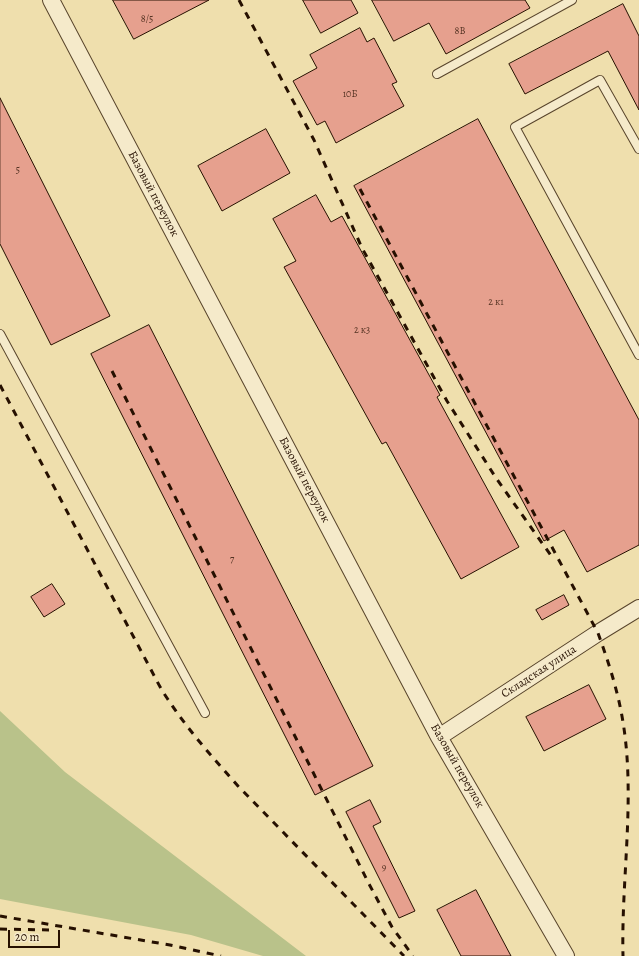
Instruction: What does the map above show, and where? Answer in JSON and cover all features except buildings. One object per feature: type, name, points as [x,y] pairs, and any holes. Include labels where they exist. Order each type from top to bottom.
[{"type":"street","name":"Базовый переулок","points":[[52,0],[440,737],[566,956]]},
{"type":"street","name":"Складская улица","points":[[440,737],[598,633],[639,608]]},
{"type":"lane","points":[[437,74],[572,0]]},
{"type":"lane","points":[[639,149],[600,80],[515,127],[639,356]]},
{"type":"lane","points":[[0,334],[205,713]]},
{"type":"green space","points":[[0,711],[65,772],[306,956],[263,956],[191,935],[0,899]]},
{"type":"railway","points":[[239,0],[314,140],[362,248],[447,401],[496,478],[552,557]]},
{"type":"railway","points":[[360,189],[598,633],[605,652],[621,711],[626,741],[628,772],[623,956]]},
{"type":"railway","points":[[112,371],[368,882],[392,927],[413,956]]},
{"type":"railway","points":[[0,385],[164,694],[175,710],[201,744],[238,786],[404,956]]},
{"type":"railway","points":[[0,916],[170,945],[221,956]]},
{"type":"railway","points":[[0,929],[54,930]]}]
